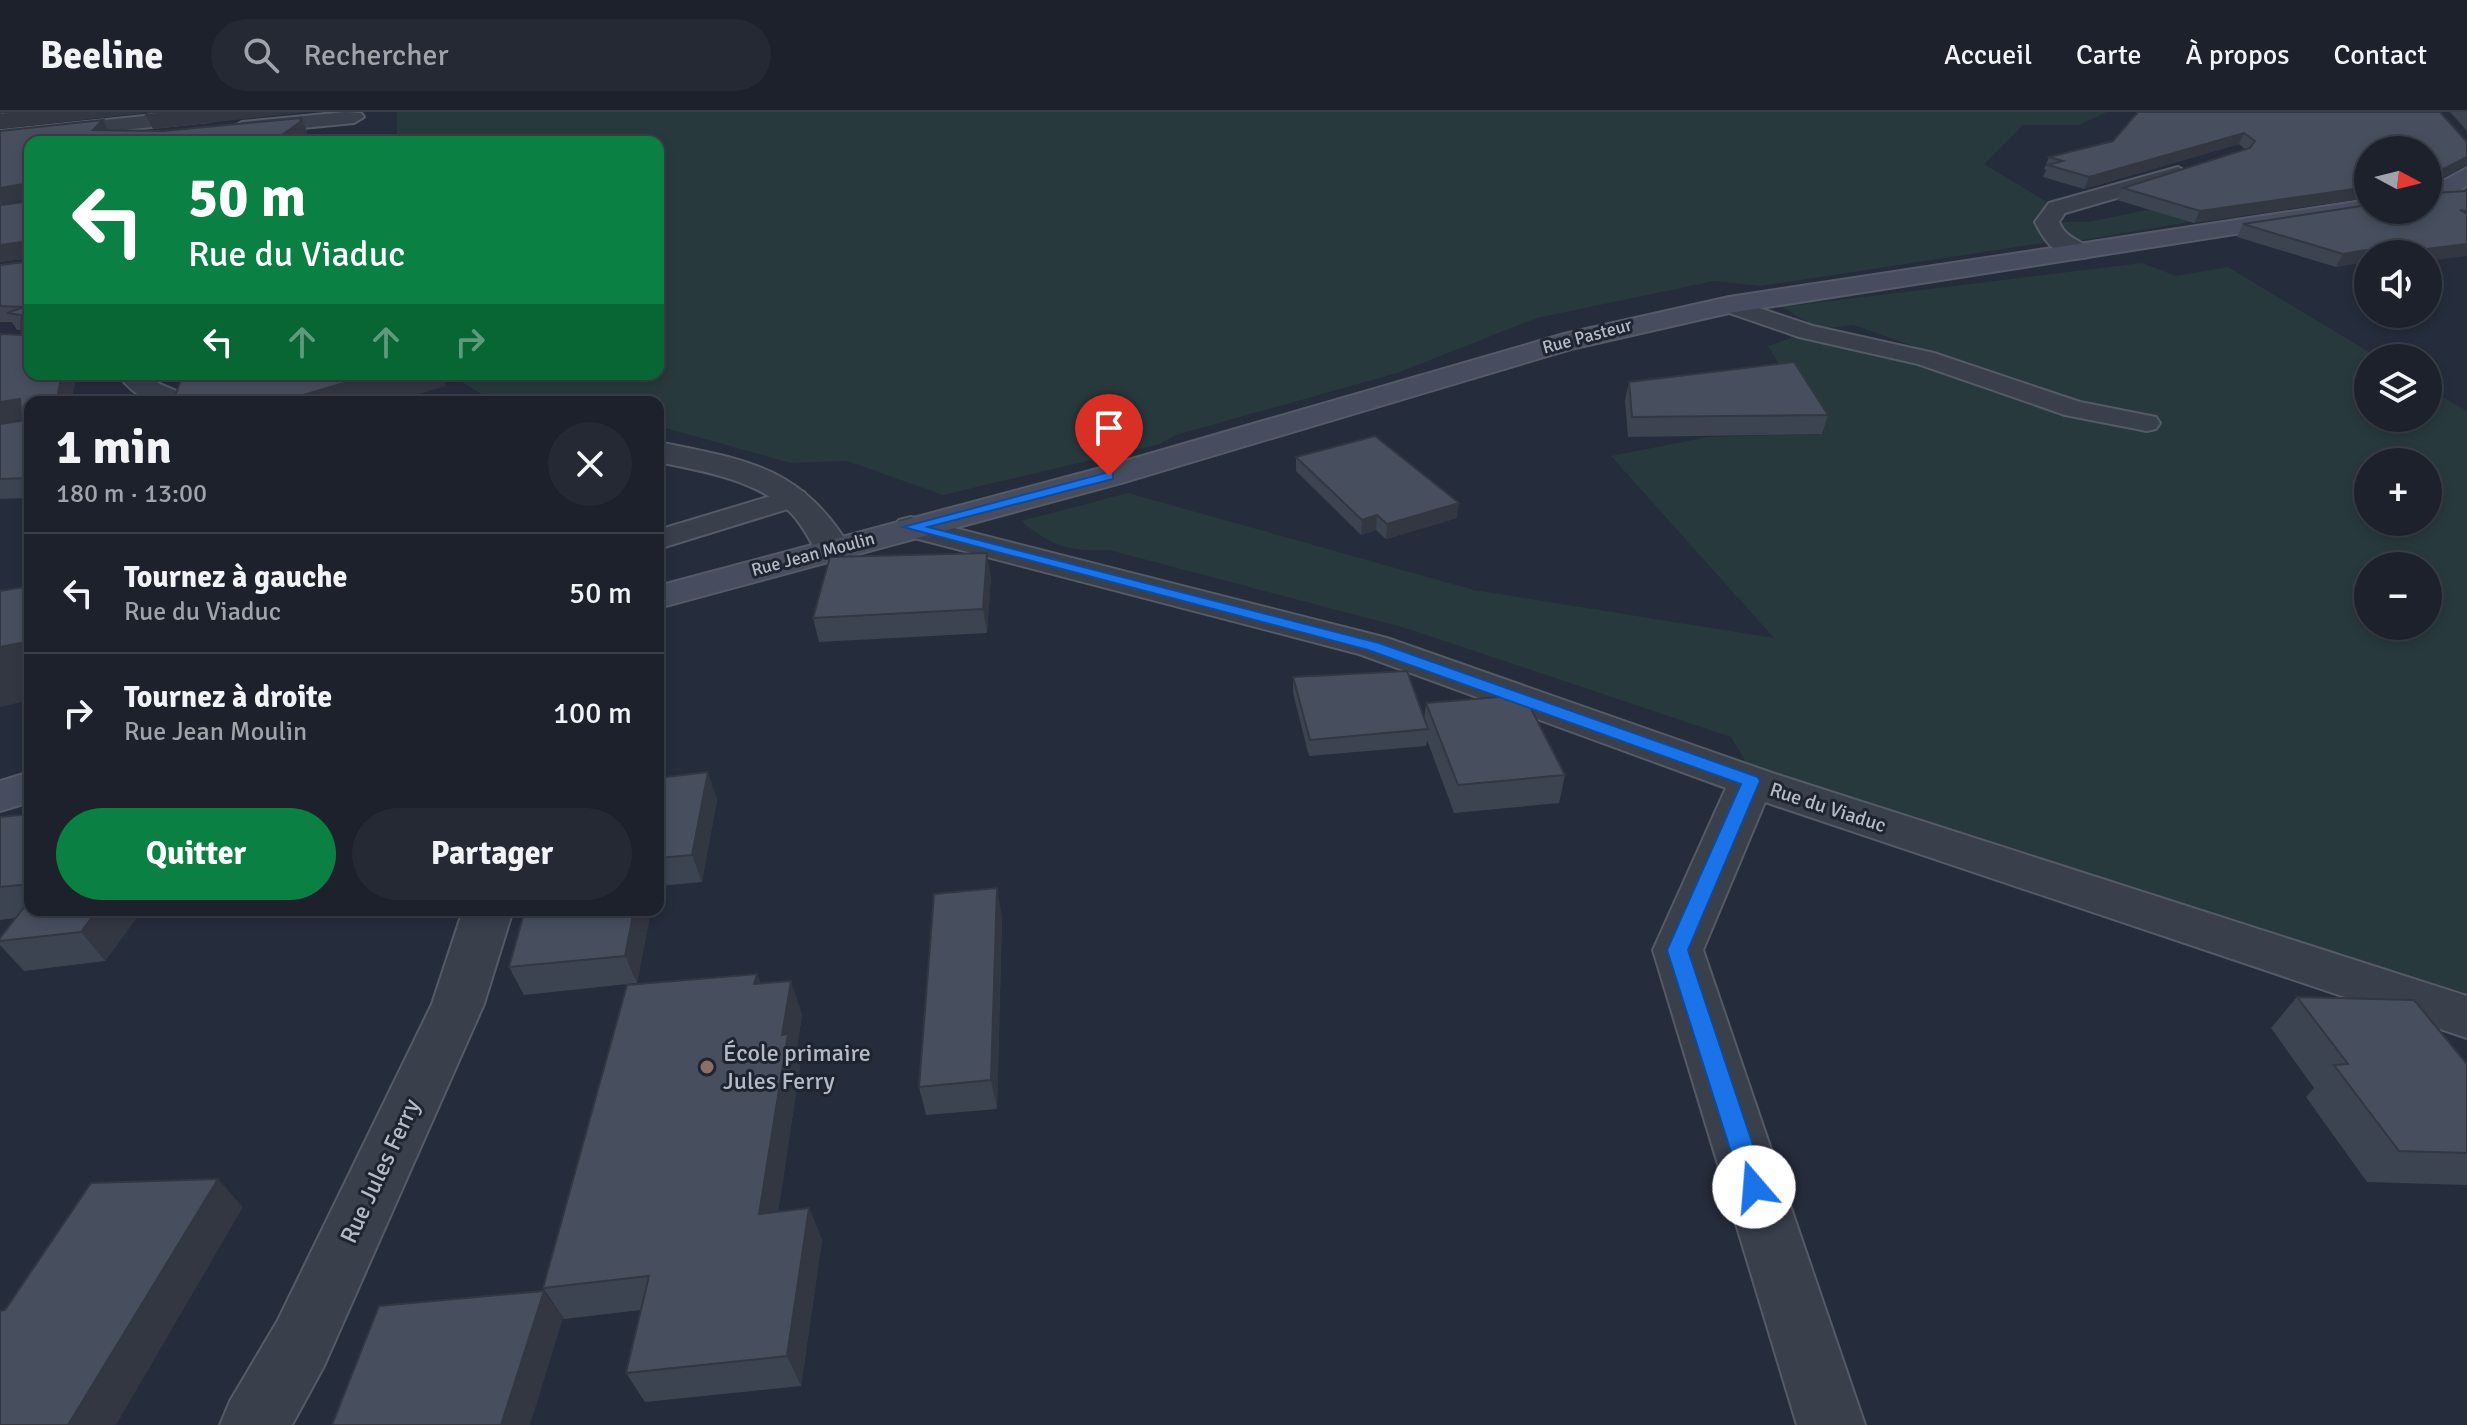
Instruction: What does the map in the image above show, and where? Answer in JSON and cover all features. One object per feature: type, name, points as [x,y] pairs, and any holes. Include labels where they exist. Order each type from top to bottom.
[{"type":"main road","points":[[2447,193],[2467,174]]},
{"type":"main road","name":"Rue Pasteur","points":[[1109,476],[1564,342],[1729,305],[2354,209]]},
{"type":"main road","name":"Rue Jean Moulin","points":[[664,595],[1109,476]]},
{"type":"main road","points":[[0,796],[24,789]]},
{"type":"street","points":[[0,137],[239,112]]},
{"type":"street","points":[[165,136],[358,114]]},
{"type":"street","points":[[323,136],[358,114]]},
{"type":"street","points":[[0,154],[24,152]]},
{"type":"street","points":[[2079,252],[2056,241],[2047,222],[2057,208],[2204,165]]},
{"type":"street","points":[[137,380],[141,386],[164,396]]},
{"type":"street","points":[[664,454],[743,474],[794,498],[817,521],[833,549]]},
{"type":"street","name":"Rue du Viaduc","points":[[911,527],[1373,646],[1751,781],[2467,1017]]},
{"type":"street","points":[[1751,781],[1678,950],[1831,1425]]},
{"type":"street","name":"Rue Jules Ferry","points":[[254,1425],[301,1343],[458,1004],[486,916]]},
{"type":"lane","points":[[1729,305],[1807,332],[1925,358],[2074,409],[2147,423]]},
{"type":"lane","points":[[664,538],[794,498]]},
{"type":"shaded area","points":[[397,112],[2107,112],[2079,125],[2023,125],[1984,164],[2057,208],[2048,222],[2088,222],[2250,189],[2330,198],[2059,244],[2056,241],[1761,286],[1714,281],[1537,318],[1397,373],[1176,435],[1160,444],[943,495],[847,461],[791,463],[664,428],[664,396],[484,396],[459,380],[664,380],[664,136],[397,136]]},
{"type":"shaded area","points":[[2142,263],[2176,276],[2228,267],[2356,344],[2354,432],[2442,432],[2442,397],[2467,411],[2467,1017],[1759,784],[1731,737],[1409,629],[1109,550],[1062,546],[1021,521],[1128,493],[1474,590],[1774,638],[1611,456],[1708,437],[1823,434],[1768,346],[1797,336],[1925,358],[2074,409],[2136,415],[2130,409],[2083,405],[1853,325],[1819,329],[1782,307]]},
{"type":"building","points":[[148,112],[181,112],[146,115]]},
{"type":"building","points":[[2138,112],[2440,112],[2467,142],[2467,157],[2442,170],[2442,136],[2354,136],[2354,189],[2200,211],[2123,188],[2250,148],[2255,141],[2244,133],[2089,177],[2048,165],[2063,161],[2049,157],[2113,141]]},
{"type":"building","points":[[301,118],[280,136],[24,136],[24,184],[0,188],[0,131],[103,120],[93,130],[163,131]]},
{"type":"building","points":[[2467,191],[2467,211],[2460,210],[2467,214],[2467,244],[2442,247],[2442,240],[2354,240],[2354,252],[2343,254],[2243,224],[2354,207],[2354,224],[2442,224],[2442,192]]},
{"type":"building","points":[[24,202],[24,307],[0,306],[0,265],[23,262],[23,242],[0,245],[0,205]]},
{"type":"building","points":[[24,307],[24,380],[61,380],[57,396],[24,396],[24,478],[0,479],[0,424],[21,421],[20,399],[0,402],[0,334],[21,335],[22,315],[7,313]]},
{"type":"building","points":[[1794,362],[1828,415],[1632,417],[1629,382]]},
{"type":"building","points":[[181,380],[354,380],[300,396],[175,396]]},
{"type":"building","points":[[1375,436],[1459,503],[1387,524],[1377,515],[1362,520],[1296,457]]},
{"type":"building","points":[[987,553],[983,609],[813,618],[830,557]]},
{"type":"building","points":[[24,587],[24,642],[0,647],[0,591]]},
{"type":"building","points":[[1407,671],[1428,729],[1310,740],[1293,677]]},
{"type":"building","points":[[1524,695],[1565,775],[1458,785],[1426,703]]},
{"type":"building","points":[[708,772],[692,855],[664,857],[664,777]]},
{"type":"building","points":[[24,815],[24,885],[0,887],[0,817]]},
{"type":"building","points":[[997,888],[991,1080],[919,1087],[934,894]]},
{"type":"building","points":[[24,908],[24,916],[93,916],[81,932],[0,941]]},
{"type":"building","points":[[523,916],[633,916],[625,956],[509,967]]},
{"type":"building","points":[[757,974],[754,984],[791,981],[782,1035],[788,1034],[759,1214],[809,1208],[787,1356],[626,1373],[649,1276],[543,1288],[627,985]]},
{"type":"building","points":[[2297,997],[2414,1000],[2467,1064],[2467,1153],[2399,1151],[2334,1065],[2348,1064]]},
{"type":"building","points":[[218,1179],[68,1425],[0,1425],[0,1311],[5,1310],[91,1183]]},
{"type":"building","points":[[544,1291],[501,1425],[332,1425],[379,1306]]},
{"type":"place","name":"École primaire Jules Ferry","points":[[707,1067]]},
{"type":"route","points":[[1109,476],[911,527],[1373,646],[1751,781],[1678,950],[1754,1187]]}]
